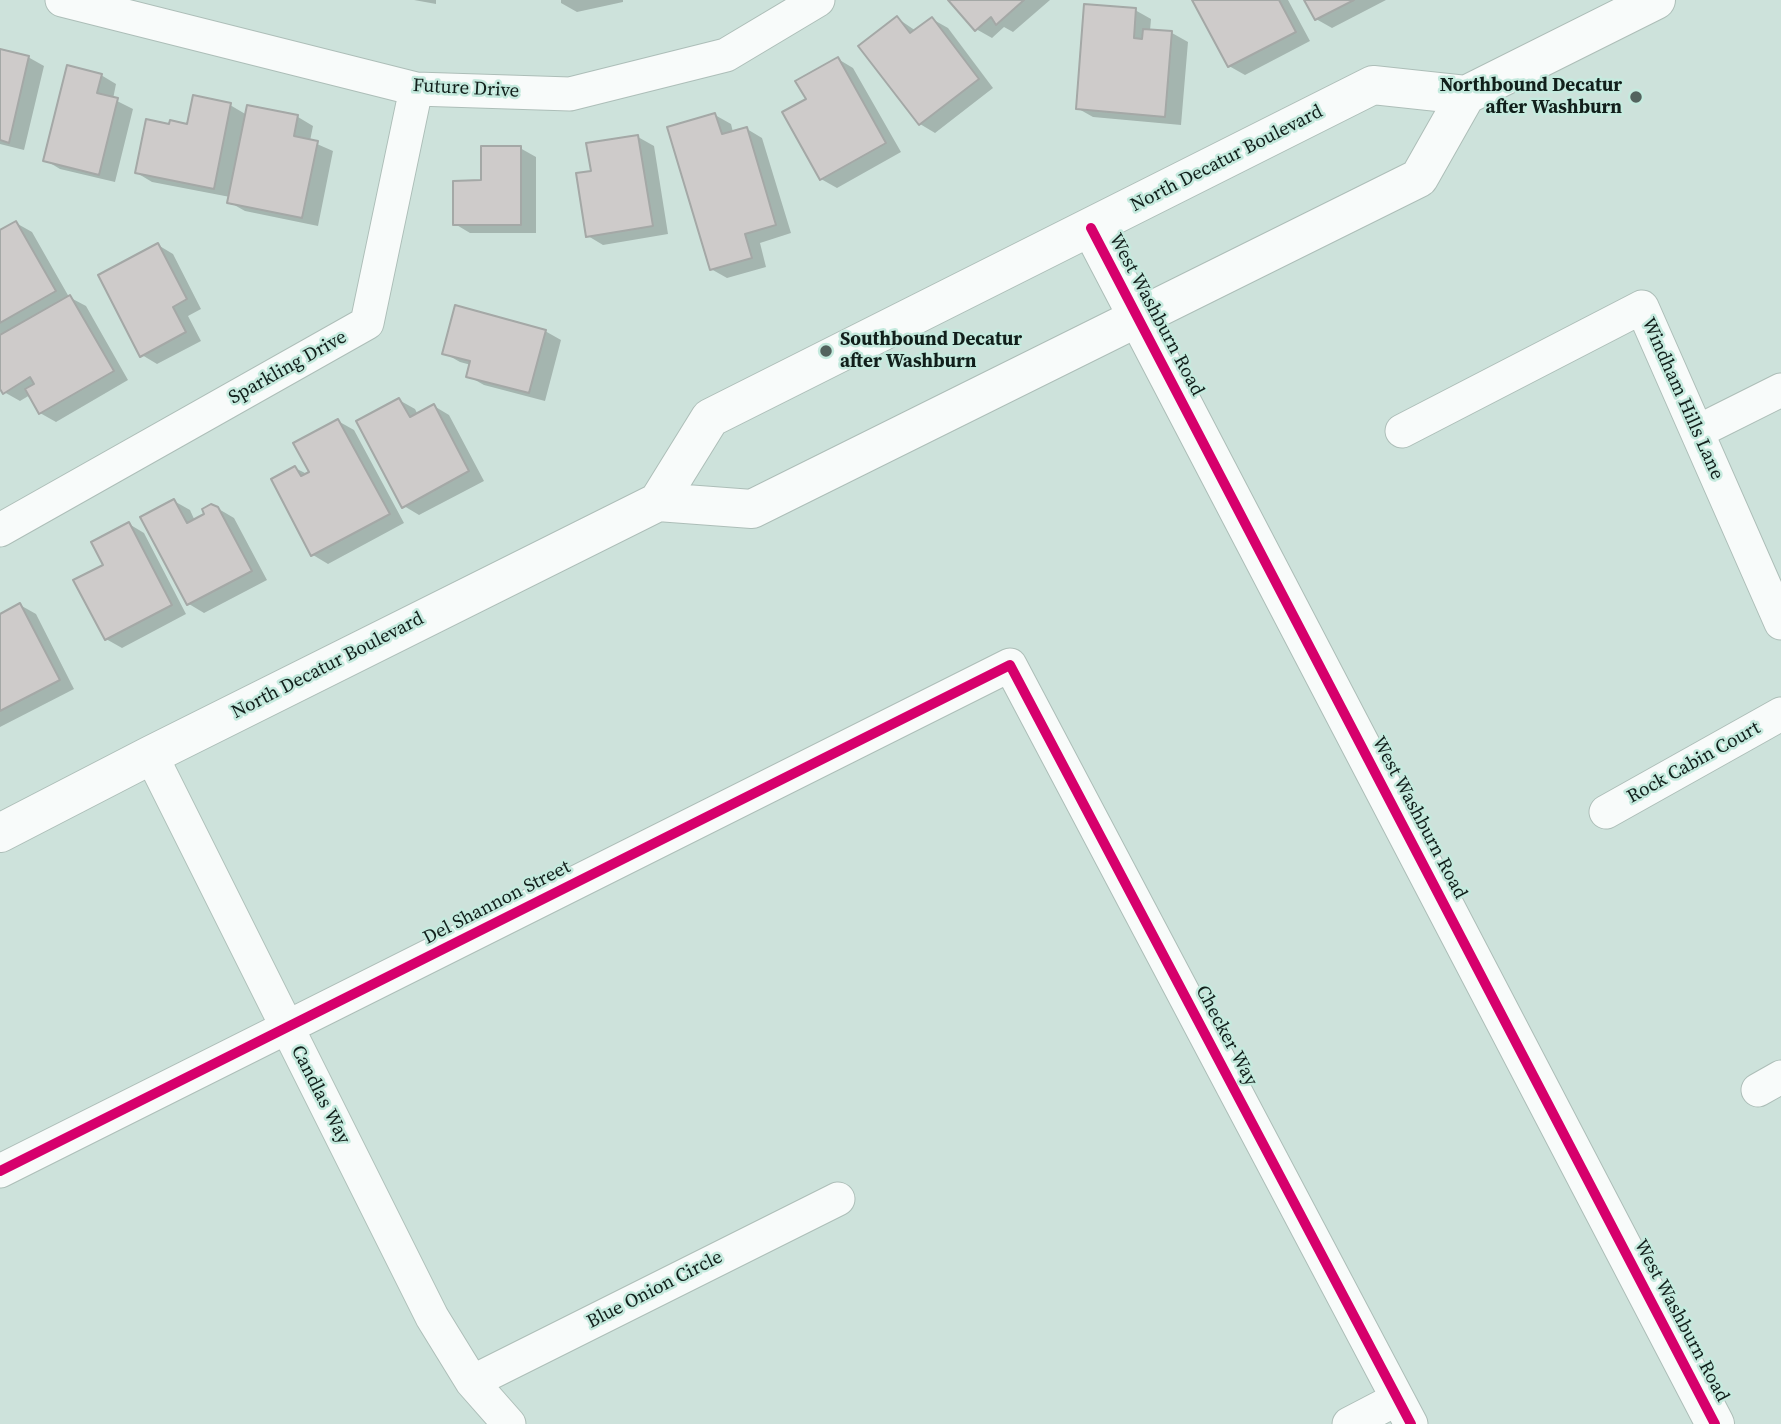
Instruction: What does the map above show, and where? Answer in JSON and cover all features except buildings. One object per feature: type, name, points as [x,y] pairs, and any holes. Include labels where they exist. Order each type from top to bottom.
[{"type":"main road","points":[[658,502],[752,509],[1419,178],[1466,95],[1656,0]]},
{"type":"main road","name":"North Decatur Boulevard","points":[[0,833],[658,502],[710,418],[1373,85],[1466,95]]},
{"type":"main road","name":"West Washburn Road","points":[[1091,228],[1715,1424]]},
{"type":"street","name":"Future Drive","points":[[62,0],[416,89],[570,94],[726,55],[818,0]]},
{"type":"street","name":"Sparkling Drive","points":[[0,530],[367,323],[416,89]]},
{"type":"street","name":"Windham Hills Lane","points":[[1402,431],[1642,307],[1781,623]]},
{"type":"street","points":[[1697,432],[1781,390]]},
{"type":"street","name":"Del Shannon Street","points":[[0,1171],[1010,665]]},
{"type":"street","name":"Checker Way","points":[[1010,665],[1404,1411]]},
{"type":"street","name":"Rock Cabin Court","points":[[1606,812],[1781,715]]},
{"type":"street","name":"Candlas Way","points":[[151,755],[432,1317],[472,1382],[509,1424]]},
{"type":"street","name":"Blue Onion Circle","points":[[472,1382],[838,1199]]},
{"type":"street","points":[[1349,1424],[1404,1411]]},
{"type":"cycle path","points":[[1091,228],[1715,1424]]},
{"type":"cycle path","points":[[0,1171],[1010,665],[1411,1424]]},
{"type":"place","name":"Northbound Decatur after Washburn","points":[[1636,97]]},
{"type":"place","name":"Southbound Decatur after Washburn","points":[[826,351]]}]
